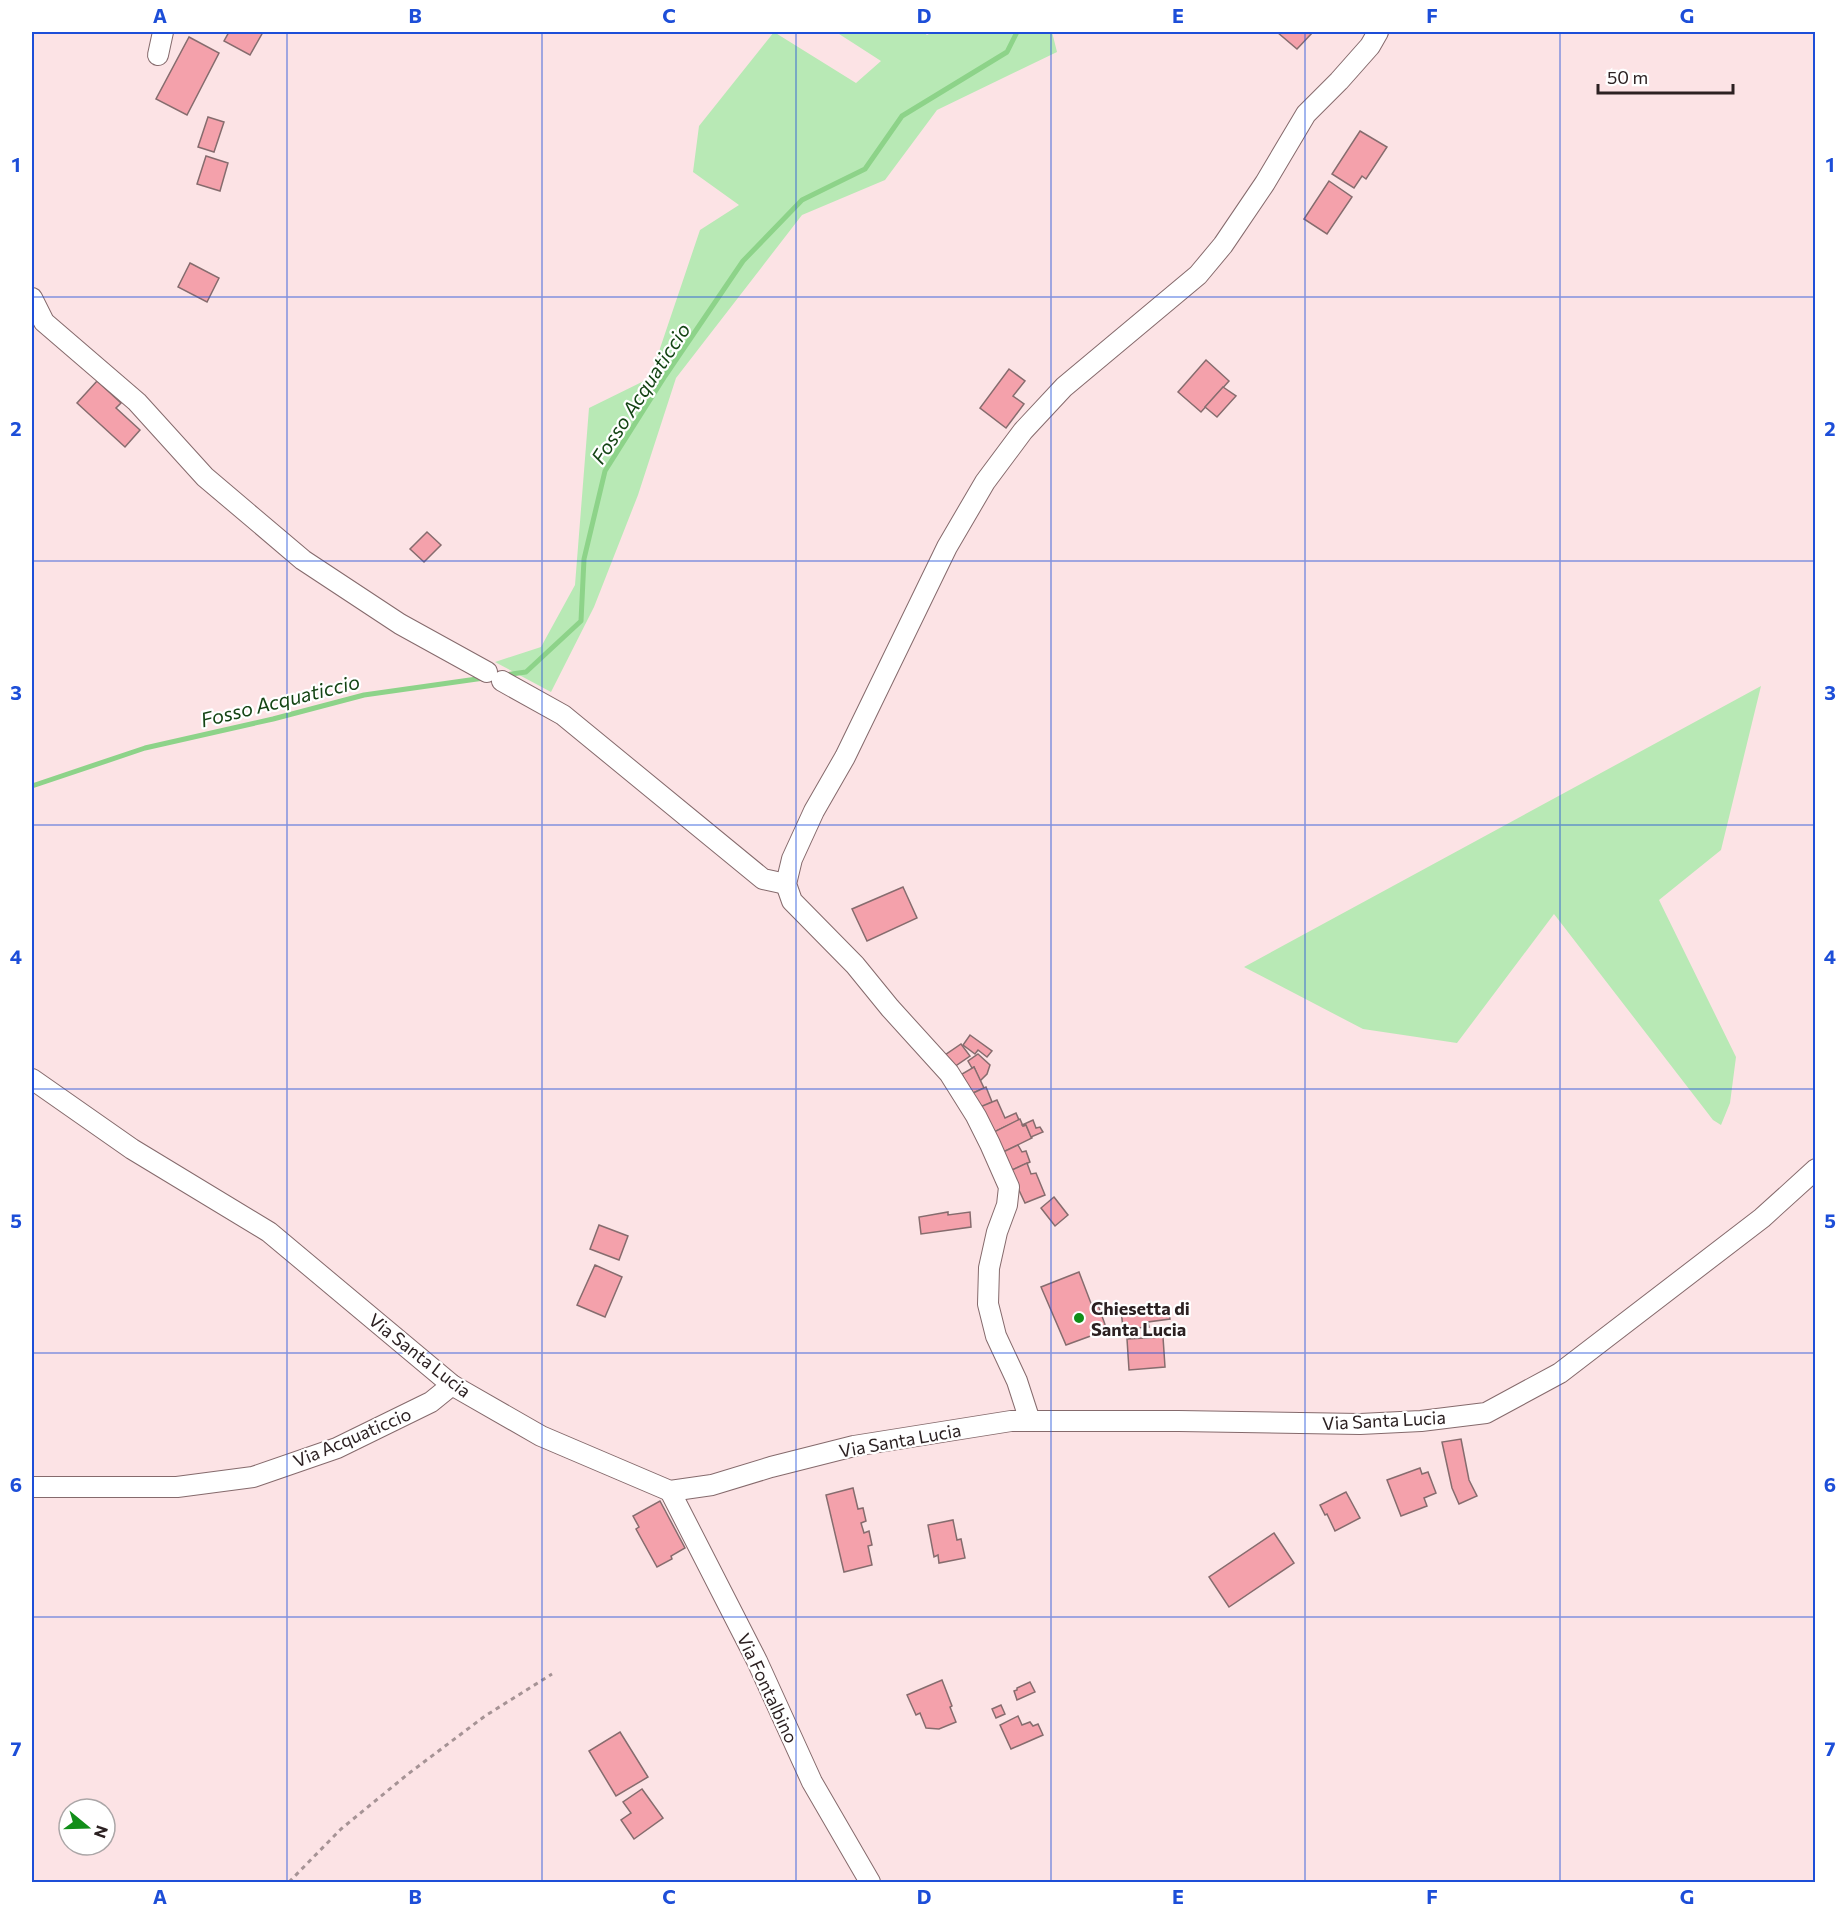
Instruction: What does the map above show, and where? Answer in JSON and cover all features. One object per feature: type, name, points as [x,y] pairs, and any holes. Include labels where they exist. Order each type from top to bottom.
[{"type":"street","points":[[158,55],[163,32]]},
{"type":"street","points":[[1030,1421],[1017,1381],[996,1336],[988,1304],[989,1268],[997,1232],[1007,1205],[1009,1187],[976,1116],[949,1073],[897,1016],[855,965],[792,901],[786,884],[792,859],[814,811],[845,757],[947,547],[985,482],[1023,431],[1064,387],[1198,275],[1265,183],[1306,114],[1370,46],[1378,32]]},
{"type":"street","points":[[32,298],[44,322],[137,402],[205,477],[303,560],[400,624],[562,715],[763,879],[786,884]]},
{"type":"street","name":"Via Santa Lucia","points":[[32,1079],[132,1149],[269,1232],[452,1385],[541,1436],[670,1491],[712,1485],[854,1446],[1011,1421],[1360,1424],[1421,1421],[1486,1413],[1560,1373],[1762,1218],[1815,1169]]},
{"type":"street","name":"Via Acquaticcio","points":[[32,1487],[177,1487],[253,1477],[337,1448],[431,1402],[452,1385]]},
{"type":"street","name":"Via Fontalbino","points":[[670,1491],[757,1661],[812,1782],[870,1882]]},
{"type":"path","points":[[289,1882],[341,1829],[408,1774],[486,1716],[552,1674]]},
{"type":"green space","points":[[774,32],[856,83],[881,61],[836,32],[923,32],[927,35],[933,32],[1052,32],[1057,52],[937,110],[885,180],[802,215],[676,378],[638,495],[594,607],[551,692],[495,662],[541,647],[575,585],[589,408],[650,378],[700,230],[739,205],[693,172],[699,126]]},
{"type":"green space","points":[[1761,686],[1721,850],[1659,900],[1736,1057],[1730,1103],[1721,1125],[1713,1120],[1554,914],[1457,1043],[1363,1029],[1244,967]]},
{"type":"building","points":[[229,32],[263,32],[250,55],[224,41]]},
{"type":"building","points":[[1277,32],[1313,32],[1297,49]]},
{"type":"building","points":[[189,37],[219,53],[187,115],[156,99]]},
{"type":"building","points":[[208,117],[224,122],[214,152],[198,147]]},
{"type":"building","points":[[1360,131],[1387,147],[1366,179],[1362,176],[1354,188],[1332,174]]},
{"type":"building","points":[[206,156],[228,163],[220,191],[197,184]]},
{"type":"building","points":[[1329,181],[1352,197],[1327,234],[1304,219]]},
{"type":"building","points":[[190,263],[219,278],[207,302],[178,287]]},
{"type":"building","points":[[1206,360],[1229,381],[1201,412],[1178,392]]},
{"type":"building","points":[[1009,369],[1025,381],[1013,396],[1024,404],[1006,428],[980,408]]},
{"type":"building","points":[[97,381],[121,403],[116,408],[140,430],[125,447],[77,403]]},
{"type":"building","points":[[1223,387],[1236,396],[1217,417],[1205,407]]},
{"type":"building","points":[[427,532],[441,545],[424,562],[410,549]]},
{"type":"building","points":[[903,887],[917,918],[867,941],[852,909]]},
{"type":"building","points":[[970,1035],[992,1051],[987,1057],[978,1050],[975,1054],[963,1045]]},
{"type":"building","points":[[961,1044],[970,1056],[954,1067],[945,1055]]},
{"type":"building","points":[[978,1054],[990,1065],[987,1074],[980,1081],[974,1067],[972,1068],[968,1061]]},
{"type":"building","points":[[974,1067],[984,1088],[971,1094],[962,1074]]},
{"type":"building","points":[[986,1087],[992,1102],[982,1107],[971,1094]]},
{"type":"building","points":[[997,1100],[1005,1118],[1016,1113],[1019,1120],[992,1133],[980,1107]]},
{"type":"building","points":[[1020,1119],[1023,1126],[1026,1125],[1032,1138],[1001,1153],[992,1133]]},
{"type":"building","points":[[1033,1120],[1036,1128],[1040,1127],[1043,1132],[1031,1137],[1026,1125],[1022,1125]]},
{"type":"building","points":[[1018,1145],[1022,1152],[1026,1151],[1030,1162],[1010,1171],[1001,1153]]},
{"type":"building","points":[[1027,1163],[1031,1174],[1036,1173],[1045,1195],[1025,1203],[1010,1171]]},
{"type":"building","points":[[1054,1197],[1068,1215],[1055,1226],[1041,1208]]},
{"type":"building","points":[[948,1212],[948,1215],[970,1212],[971,1227],[921,1234],[919,1217]]},
{"type":"building","points":[[599,1225],[628,1236],[619,1260],[590,1249]]},
{"type":"building","points":[[595,1265],[622,1277],[605,1317],[577,1305]]},
{"type":"building","name":"Chiesetta di Santa Lucia","points":[[1079,1272],[1092,1306],[1098,1305],[1107,1330],[1066,1345],[1041,1287]]},
{"type":"building","points":[[1144,1306],[1146,1310],[1168,1308],[1170,1319],[1148,1322],[1149,1327],[1123,1329],[1121,1309]]},
{"type":"building","points":[[1163,1337],[1165,1367],[1129,1370],[1127,1339]]},
{"type":"building","points":[[1461,1439],[1469,1480],[1477,1496],[1459,1504],[1452,1488],[1442,1442]]},
{"type":"building","points":[[1420,1468],[1422,1474],[1428,1472],[1436,1493],[1424,1498],[1427,1506],[1401,1516],[1387,1480]]},
{"type":"building","points":[[853,1488],[858,1509],[863,1508],[866,1521],[861,1523],[864,1533],[869,1531],[872,1545],[868,1546],[872,1565],[844,1572],[826,1495]]},
{"type":"building","points":[[1346,1492],[1360,1518],[1335,1531],[1320,1505]]},
{"type":"building","points":[[660,1501],[685,1548],[671,1556],[672,1559],[657,1567],[636,1529],[639,1527],[633,1516]]},
{"type":"building","points":[[953,1520],[957,1540],[961,1539],[965,1558],[939,1563],[938,1555],[934,1557],[928,1525]]},
{"type":"building","points":[[1274,1533],[1294,1563],[1229,1607],[1209,1577]]},
{"type":"building","points":[[942,1680],[956,1722],[939,1729],[926,1728],[920,1713],[916,1715],[907,1695]]},
{"type":"building","points":[[1030,1682],[1035,1692],[1017,1700],[1014,1691]]},
{"type":"building","points":[[1001,1705],[1005,1714],[996,1718],[992,1709]]},
{"type":"building","points":[[1018,1716],[1022,1725],[1030,1722],[1033,1726],[1038,1724],[1043,1735],[1011,1749],[1000,1725]]},
{"type":"building","points":[[620,1732],[648,1777],[616,1796],[589,1751]]},
{"type":"building","points":[[642,1789],[663,1818],[634,1839],[621,1820],[631,1813],[623,1802]]},
{"type":"waterway","name":"Fosso Acquaticcio","points":[[505,675],[526,672],[581,621],[584,559],[605,471],[665,376],[743,261],[802,200],[865,169],[902,116],[1007,52],[1017,32]]},
{"type":"waterway","name":"Fosso Acquaticcio","points":[[32,786],[145,748],[273,719],[364,695],[484,678]]},
{"type":"place","name":"Chiesetta di Santa Lucia","points":[[1079,1318]]}]
